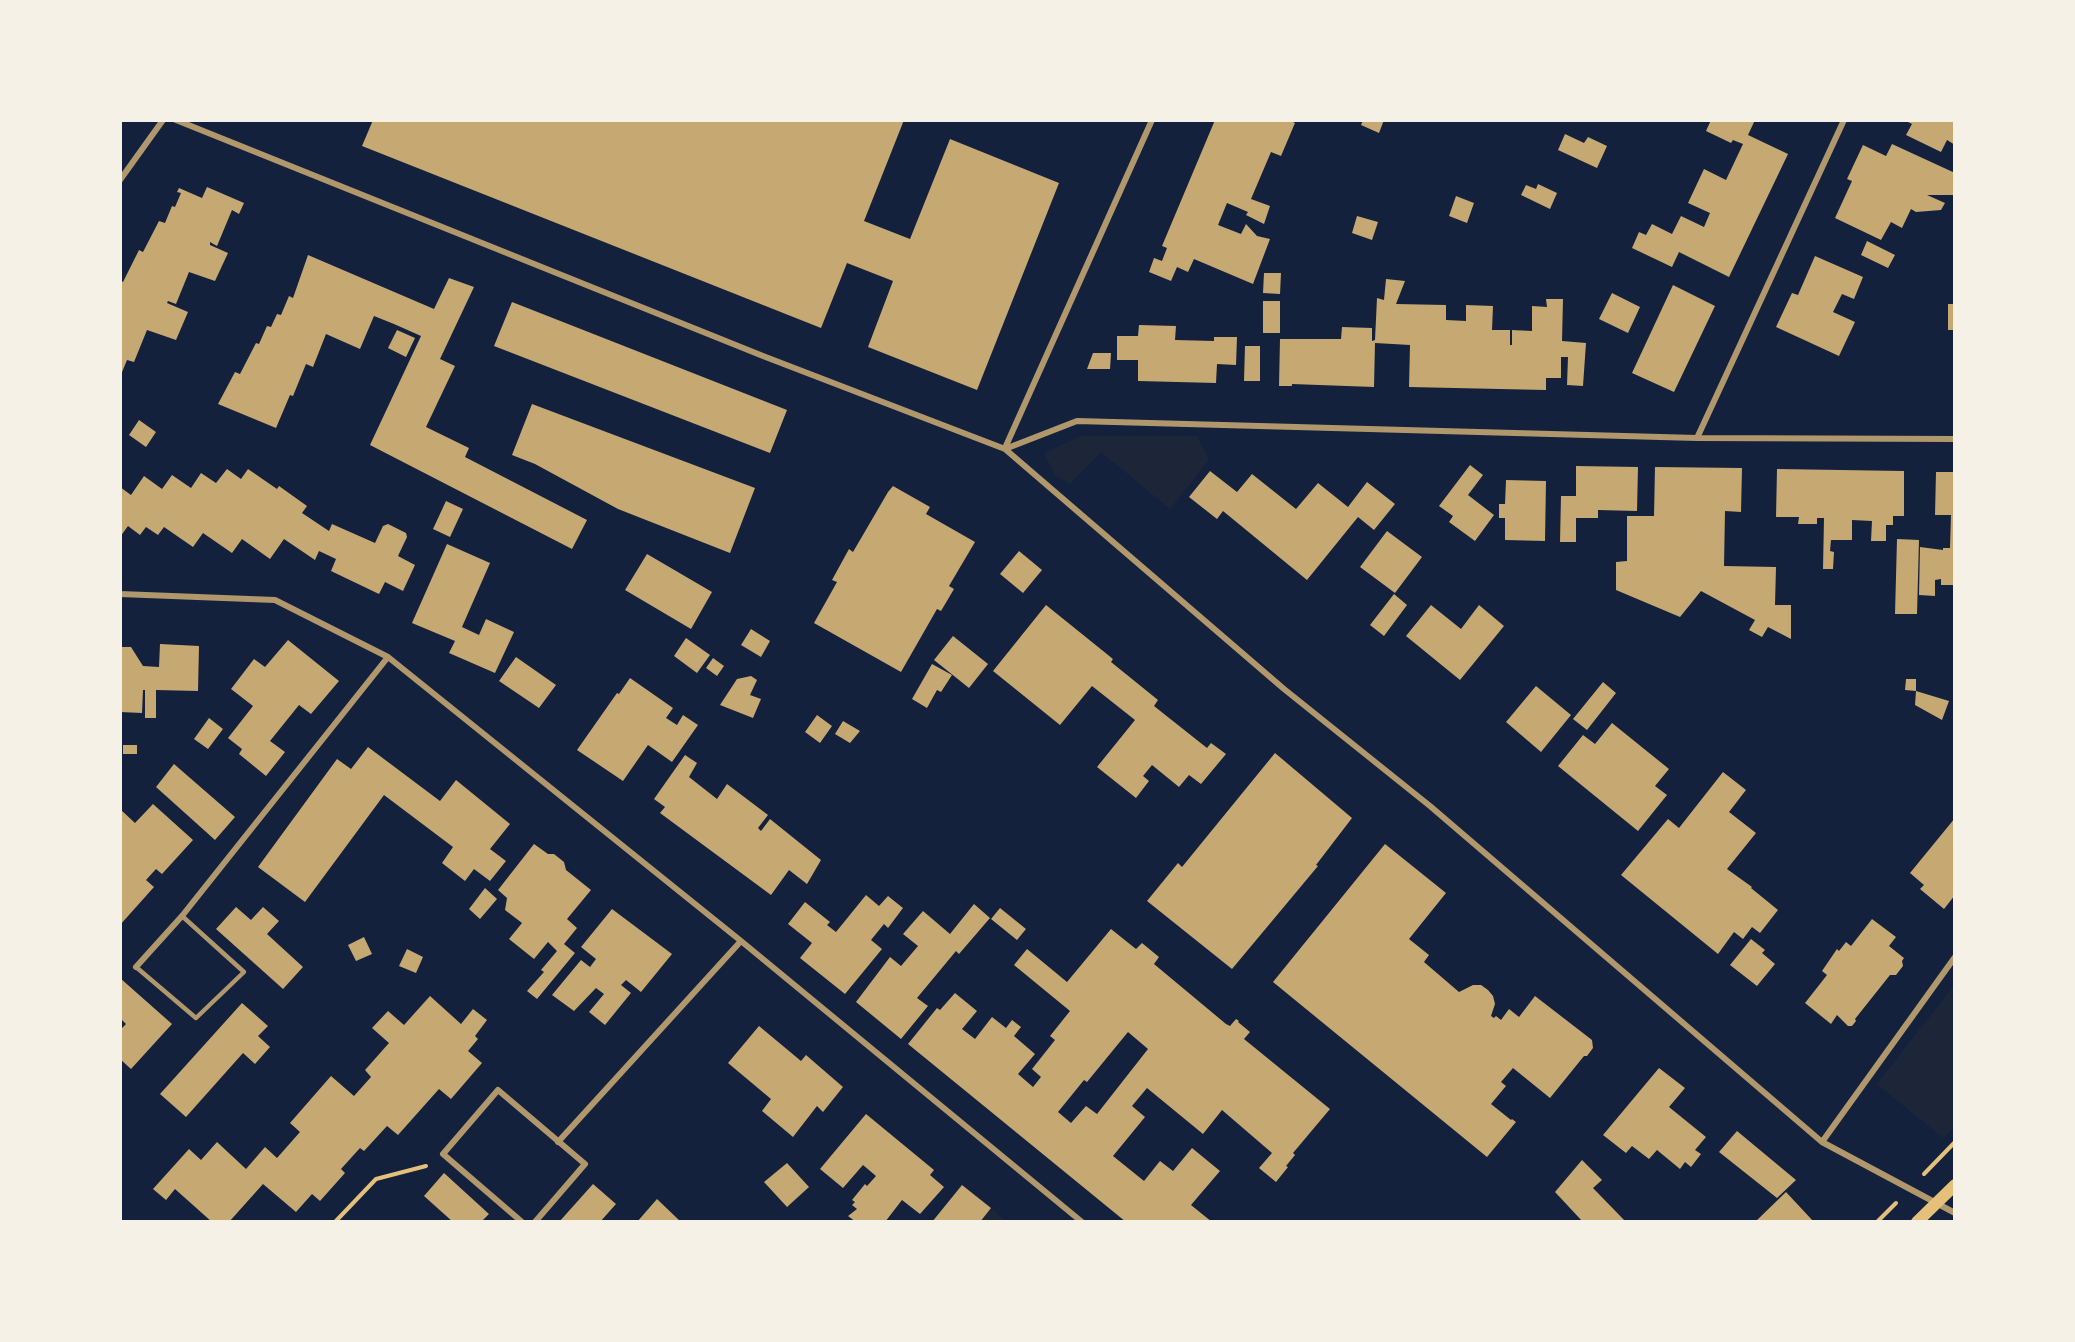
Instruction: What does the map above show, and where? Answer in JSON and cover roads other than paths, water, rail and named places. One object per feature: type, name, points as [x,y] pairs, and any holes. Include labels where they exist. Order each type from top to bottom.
[{"type":"main road","points":[[1917,1222],[1955,1185]]},
{"type":"street","points":[[120,180],[163,120]]},
{"type":"street","points":[[177,120],[763,356],[1005,449],[1284,689],[1430,806],[1822,1142],[1955,1212]]},
{"type":"street","points":[[1005,449],[1152,120]]},
{"type":"street","points":[[1697,438],[1844,120]]},
{"type":"street","points":[[1005,449],[1077,421],[1697,438],[1955,439]]},
{"type":"street","points":[[120,594],[275,600],[388,657],[741,941],[1082,1222]]},
{"type":"street","points":[[136,967],[182,916],[388,657]]},
{"type":"street","points":[[558,1142],[741,941]]},
{"type":"street","points":[[1822,1142],[1955,957]]},
{"type":"street","points":[[522,1222],[443,1154],[498,1090],[585,1164],[534,1222]]},
{"type":"lane","points":[[136,967],[196,1018],[244,972],[182,916]]}]
